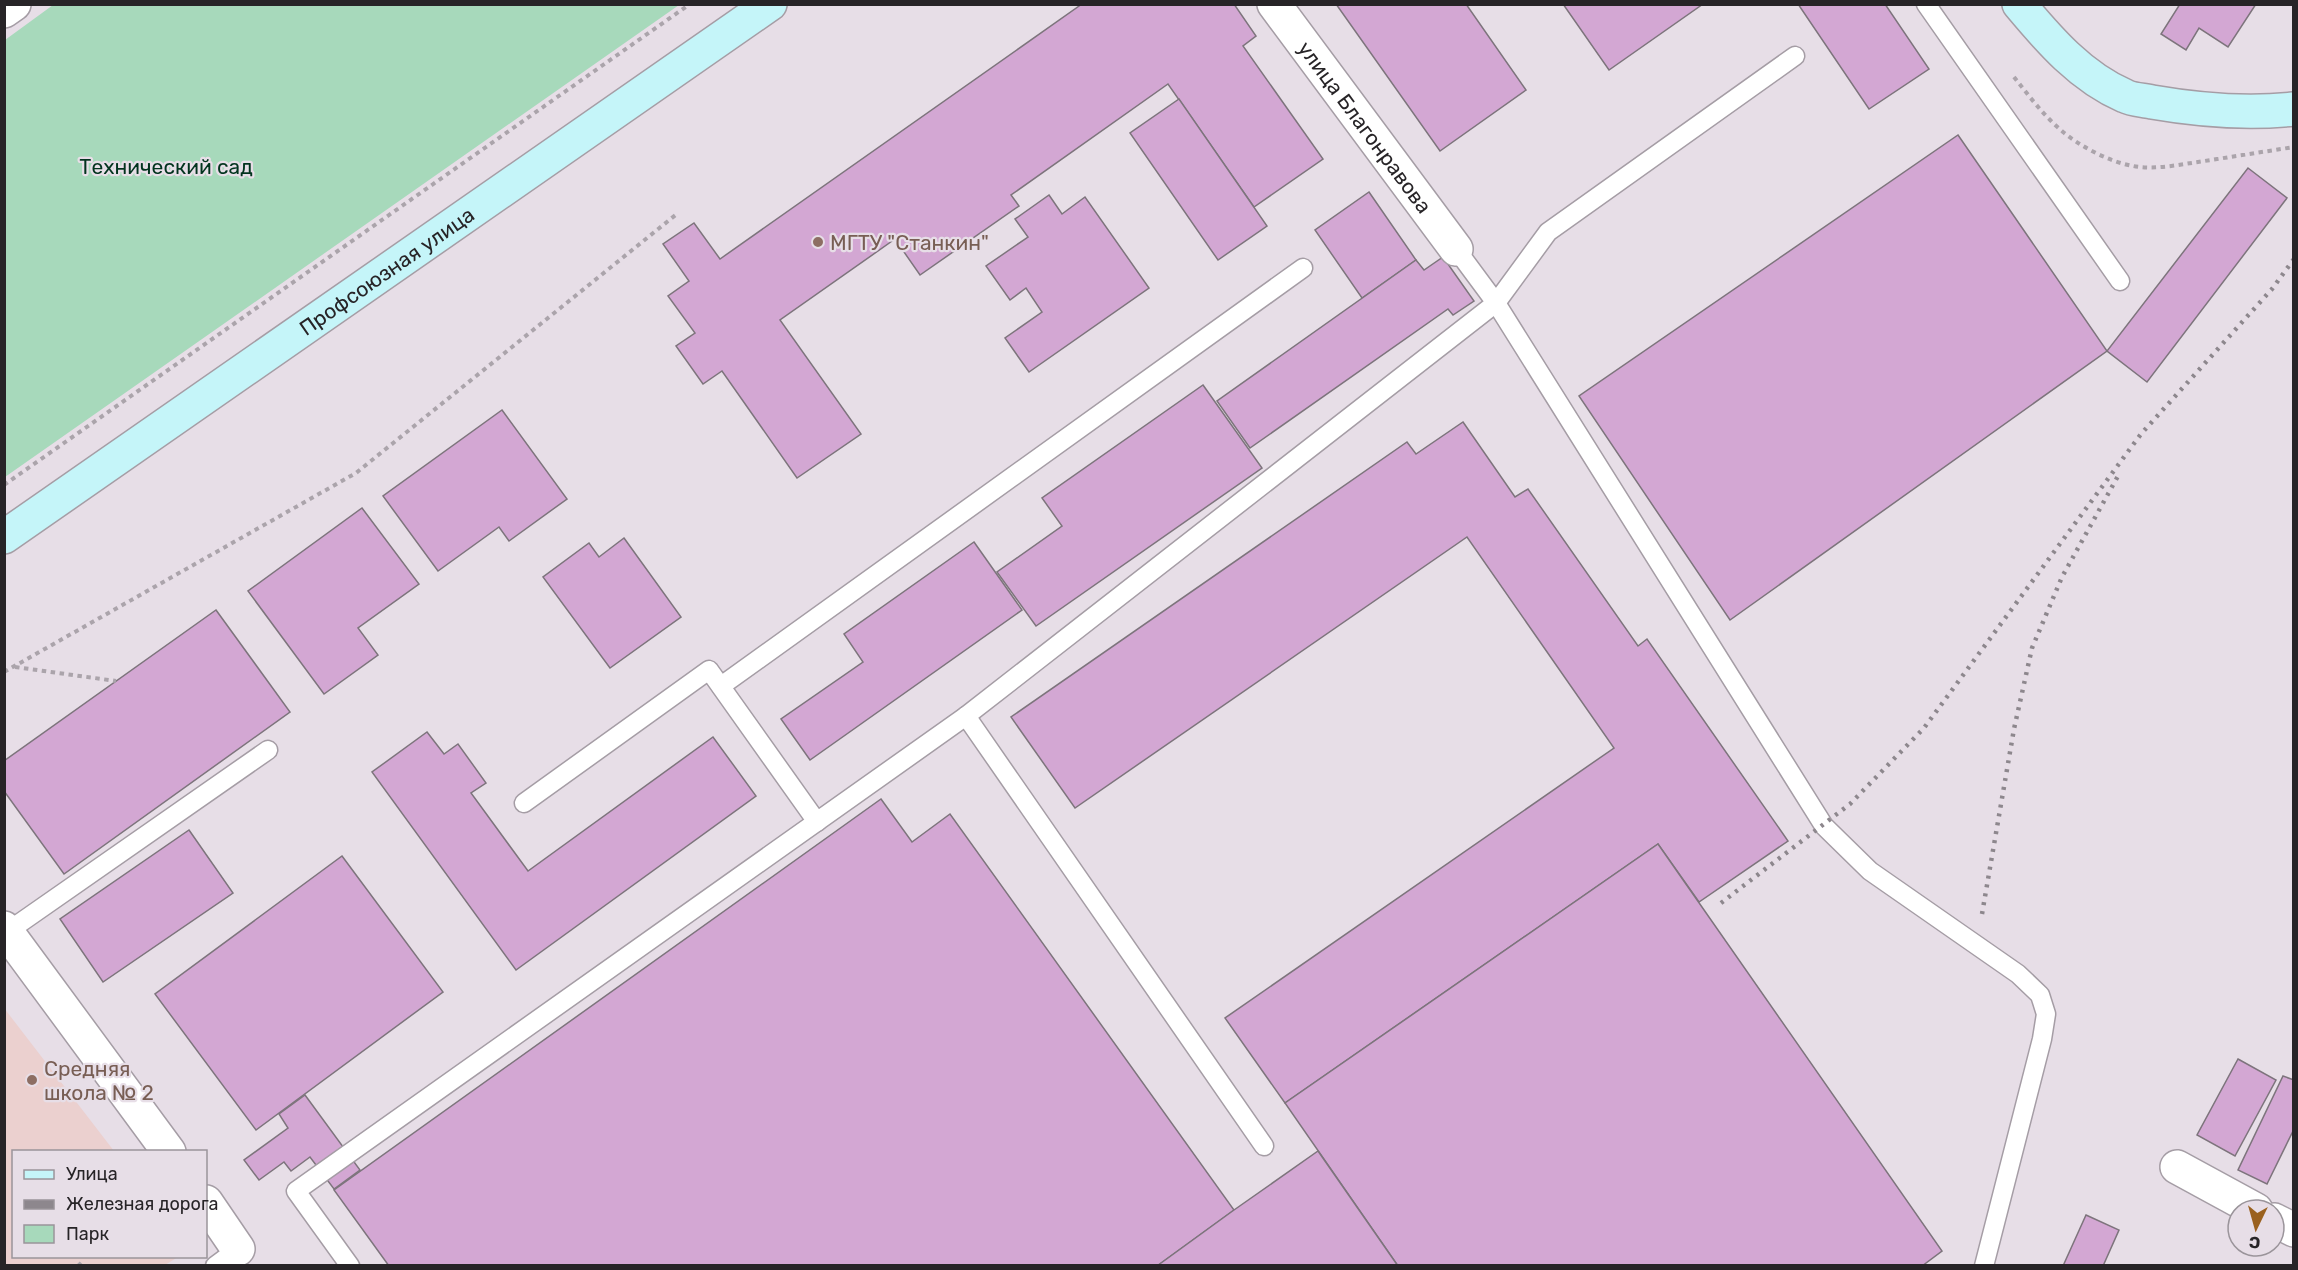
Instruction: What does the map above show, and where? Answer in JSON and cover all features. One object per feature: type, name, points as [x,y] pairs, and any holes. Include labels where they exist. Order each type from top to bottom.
[{"type":"main road","name":"Профсоюзная улица","points":[[4,537],[770,4]]},
{"type":"main road","points":[[2019,4],[2050,42],[2087,74],[2127,97],[2176,106],[2214,109],[2294,109]]},
{"type":"street","points":[[4,11],[14,4]]},
{"type":"street","name":"улица Благонравова","points":[[1275,4],[1456,249]]},
{"type":"street","points":[[6,930],[168,1150]]},
{"type":"street","points":[[2177,1167],[2234,1198]]},
{"type":"street","points":[[207,1205],[227,1257]]},
{"type":"lane","points":[[1926,4],[2120,281]]},
{"type":"lane","points":[[350,1266],[296,1191],[966,716],[1496,303],[1548,232],[1795,56]]},
{"type":"lane","points":[[1456,249],[1496,303],[1824,826],[1870,871],[2018,974],[2040,995],[2046,1014],[2042,1038],[1984,1266]]},
{"type":"lane","points":[[721,686],[1303,268]]},
{"type":"lane","points":[[524,803],[709,670],[817,822]]},
{"type":"lane","points":[[966,716],[1264,1146]]},
{"type":"lane","points":[[6,930],[268,750]]},
{"type":"path","points":[[4,485],[690,4]]},
{"type":"path","points":[[4,672],[356,473],[678,213]]},
{"type":"path","points":[[14,666],[116,681]]},
{"type":"path","points":[[78,1266],[83,1261]]},
{"type":"shaded area","name":"Средняя школа № 2","points":[[4,1008],[113,1150],[12,1150],[12,1258],[176,1258],[165,1265],[5,1265]]},
{"type":"green space","name":"Технический сад","points":[[53,5],[679,5],[5,477],[5,40]]},
{"type":"building","name":"МГТУ \"Станкин\"","points":[[1082,4],[1234,4],[1256,36],[1243,46],[1323,159],[1254,207],[1168,84],[1011,195],[1019,206],[920,275],[895,239],[780,320],[861,434],[797,478],[722,371],[703,384],[676,346],[695,333],[668,296],[689,281],[663,244],[694,223],[720,259]]},
{"type":"building","points":[[1336,4],[1466,4],[1526,90],[1440,151]]},
{"type":"building","points":[[1563,4],[1703,4],[1609,70]]},
{"type":"building","points":[[1798,4],[1885,4],[1929,69],[1869,109]]},
{"type":"building","points":[[2180,4],[2256,4],[2228,47],[2199,28],[2186,50],[2161,34]]},
{"type":"building","points":[[1179,99],[1267,226],[1218,260],[1130,133]]},
{"type":"building","points":[[1958,135],[2107,351],[1730,620],[1579,396]]},
{"type":"building","points":[[2248,168],[2287,198],[2147,382],[2107,351]]},
{"type":"building","points":[[1369,192],[1416,260],[1362,298],[1315,230]]},
{"type":"building","points":[[1049,195],[1062,214],[1085,197],[1149,288],[1029,372],[1005,338],[1042,312],[1026,288],[1010,300],[986,266],[1028,237],[1015,219]]},
{"type":"building","points":[[1443,257],[1474,301],[1453,315],[1448,309],[1250,448],[1217,401],[1416,260],[1424,270]]},
{"type":"building","points":[[1203,385],[1262,468],[1036,626],[997,572],[1062,526],[1042,498]]},
{"type":"building","points":[[502,410],[567,499],[509,541],[499,527],[438,571],[383,496]]},
{"type":"building","points":[[1463,422],[1515,497],[1528,489],[1638,646],[1647,639],[1788,841],[1699,902],[1658,844],[1285,1103],[1225,1018],[1614,748],[1467,537],[1075,808],[1011,717],[1407,442],[1416,454]]},
{"type":"building","points":[[362,508],[419,584],[358,628],[378,655],[324,694],[248,591]]},
{"type":"building","points":[[624,538],[681,617],[610,668],[543,577],[589,543],[599,557]]},
{"type":"building","points":[[974,542],[1022,610],[810,760],[781,719],[863,662],[844,634]]},
{"type":"building","points":[[216,610],[290,712],[64,874],[4,791],[4,761]]},
{"type":"building","points":[[427,732],[444,754],[458,744],[486,783],[471,793],[528,871],[713,737],[756,796],[516,970],[372,772]]},
{"type":"building","points":[[881,799],[912,842],[950,814],[1234,1210],[1157,1266],[389,1266],[334,1190]]},
{"type":"building","points":[[189,830],[233,893],[103,982],[60,919]]},
{"type":"building","points":[[1658,844],[1942,1251],[1922,1266],[1398,1266],[1285,1103]]},
{"type":"building","points":[[342,856],[443,992],[256,1130],[155,994]]},
{"type":"building","points":[[2238,1059],[2276,1080],[2235,1156],[2197,1135]]},
{"type":"building","points":[[2283,1076],[2294,1080],[2294,1129],[2267,1184],[2238,1170]]},
{"type":"building","points":[[305,1095],[360,1170],[334,1189],[310,1157],[291,1171],[284,1162],[259,1180],[244,1160],[288,1128],[279,1114]]},
{"type":"building","points":[[1318,1151],[1398,1266],[1157,1266],[1234,1210]]},
{"type":"building","points":[[2086,1215],[2119,1230],[2103,1266],[2063,1266]]},
{"type":"railway","points":[[1721,903],[1850,804],[1924,728],[2141,434],[2272,289],[2294,259]]},
{"type":"railway","points":[[1982,914],[2014,729],[2032,648],[2062,577],[2118,476]]},
{"type":"place","name":"МГТУ \"Станкин\"","points":[[818,242]]},
{"type":"place","name":"Средняя школа № 2","points":[[32,1080]]}]
